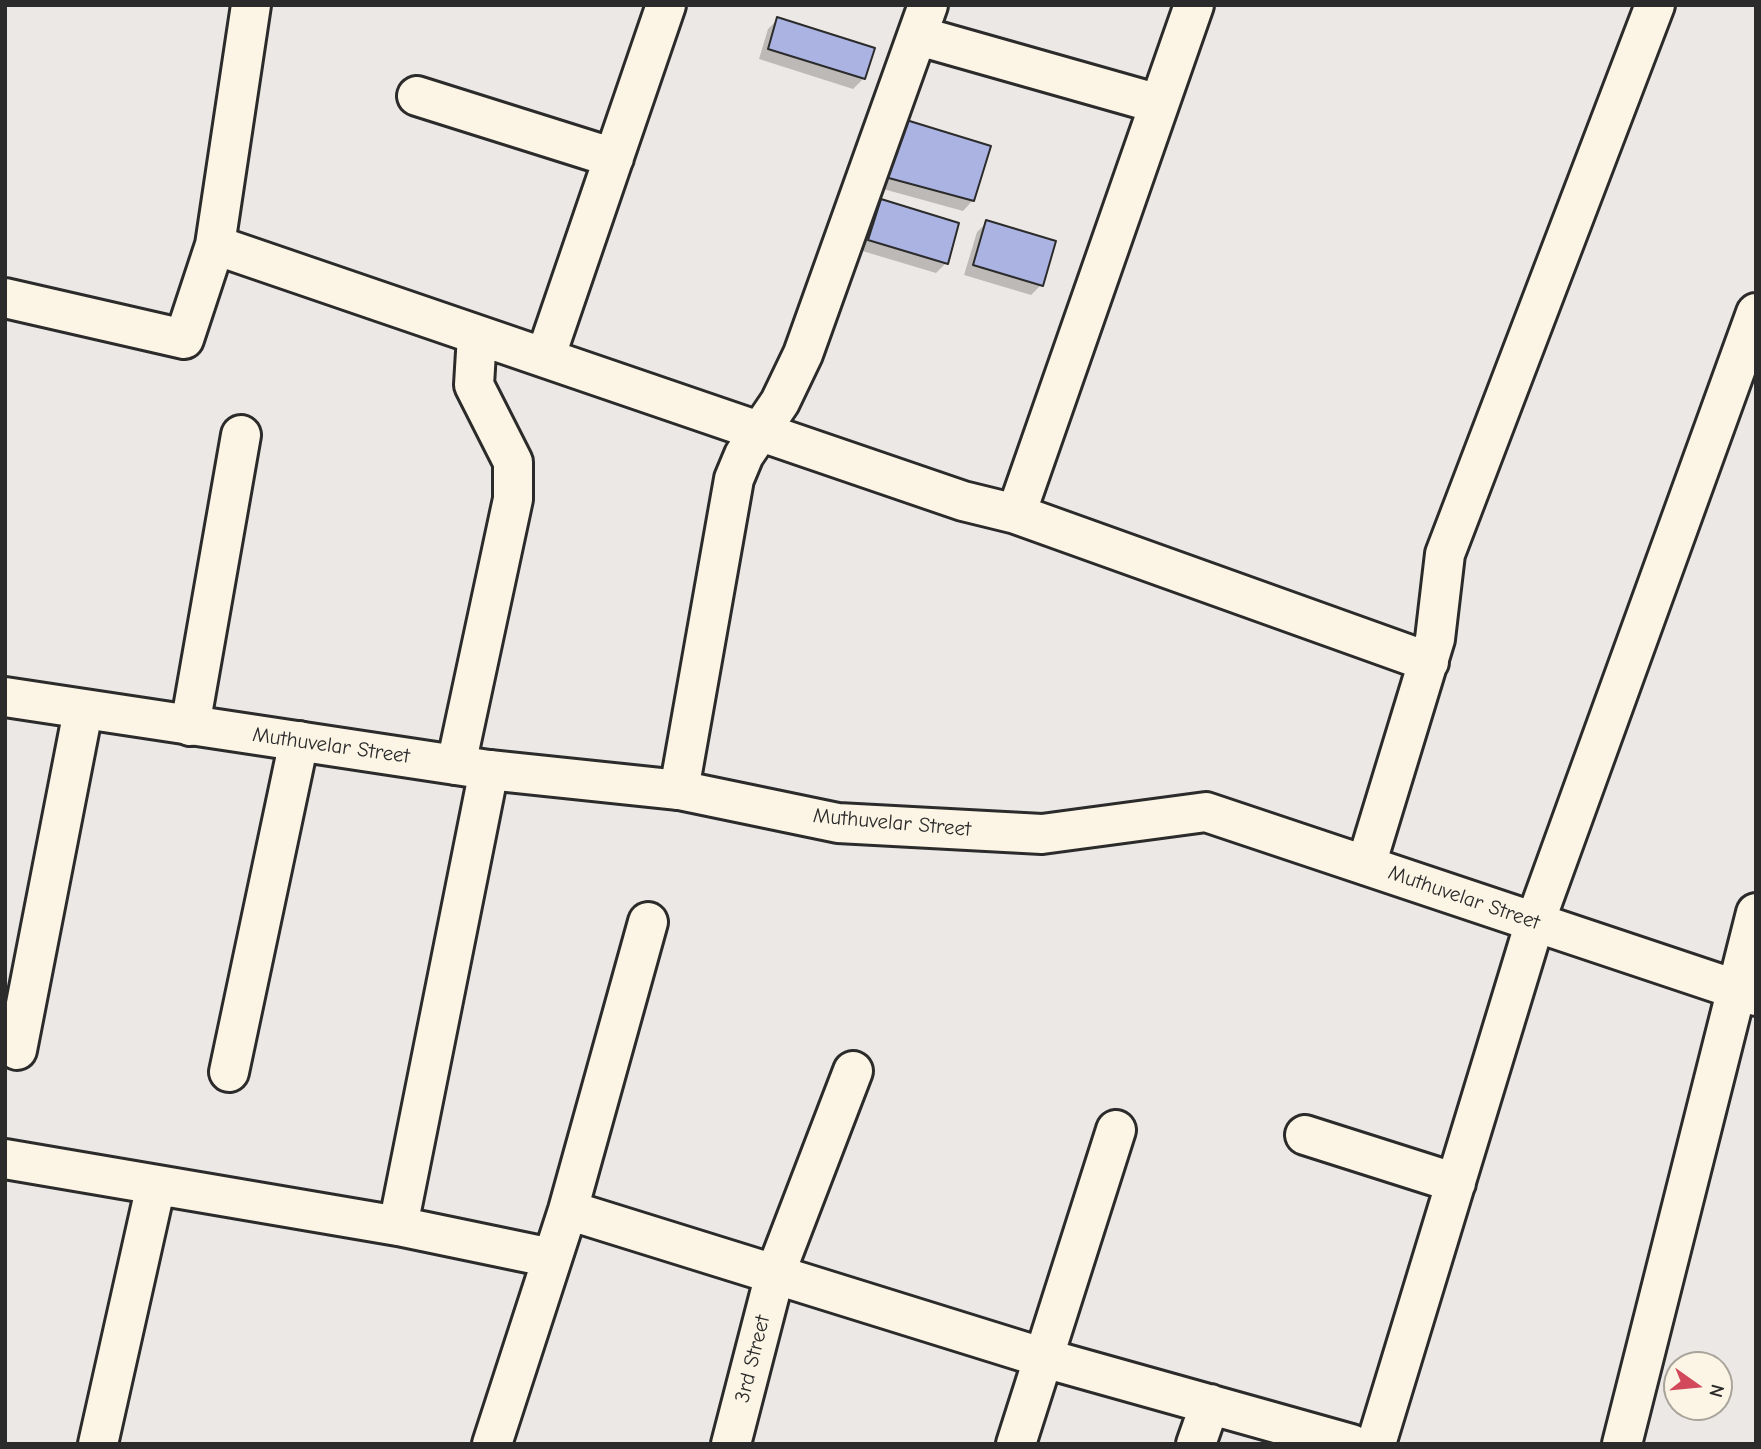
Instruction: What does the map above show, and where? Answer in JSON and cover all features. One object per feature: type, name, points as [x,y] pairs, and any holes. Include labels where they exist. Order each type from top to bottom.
[{"type":"street","points":[[5,298],[184,339],[215,246],[251,5]]},
{"type":"street","points":[[545,358],[666,5]]},
{"type":"street","points":[[1016,514],[1194,5]]},
{"type":"street","points":[[1366,866],[1435,639],[1445,554],[1655,5]]},
{"type":"street","points":[[679,790],[734,479],[744,455],[762,433],[803,354],[924,20],[1159,104]]},
{"type":"street","points":[[417,96],[614,158]]},
{"type":"street","points":[[215,246],[963,501],[1016,514],[1429,662]]},
{"type":"street","points":[[1376,1444],[1535,922],[1756,313]]},
{"type":"street","points":[[398,1226],[513,499],[513,462],[474,386],[477,335]]},
{"type":"street","points":[[191,726],[241,435]]},
{"type":"street","name":"Muthuvelar Street","points":[[5,698],[472,767],[679,790],[838,823],[1042,834],[1206,812],[1746,993]]},
{"type":"street","points":[[17,1050],[83,711]]},
{"type":"street","points":[[229,1072],[299,741]]},
{"type":"street","points":[[1622,1444],[1746,993],[1756,914]]},
{"type":"street","points":[[492,1444],[568,1210],[648,922]]},
{"type":"street","name":"3rd Street","points":[[731,1444],[775,1274],[853,1071]]},
{"type":"street","points":[[1016,1444],[1116,1129]]},
{"type":"street","points":[[1305,1135],[1456,1184]]},
{"type":"street","points":[[5,1159],[398,1226],[552,1258]]},
{"type":"street","points":[[99,1444],[156,1185]]},
{"type":"street","points":[[568,1210],[1044,1358],[1352,1444]]},
{"type":"street","points":[[1196,1444],[1210,1404]]},
{"type":"building","points":[[777,17],[875,48],[865,79],[768,49]]},
{"type":"building","points":[[903,119],[991,146],[974,201],[885,177]]},
{"type":"building","points":[[881,199],[959,223],[948,264],[868,240]]},
{"type":"building","points":[[986,220],[1056,241],[1043,286],[973,265]]}]
